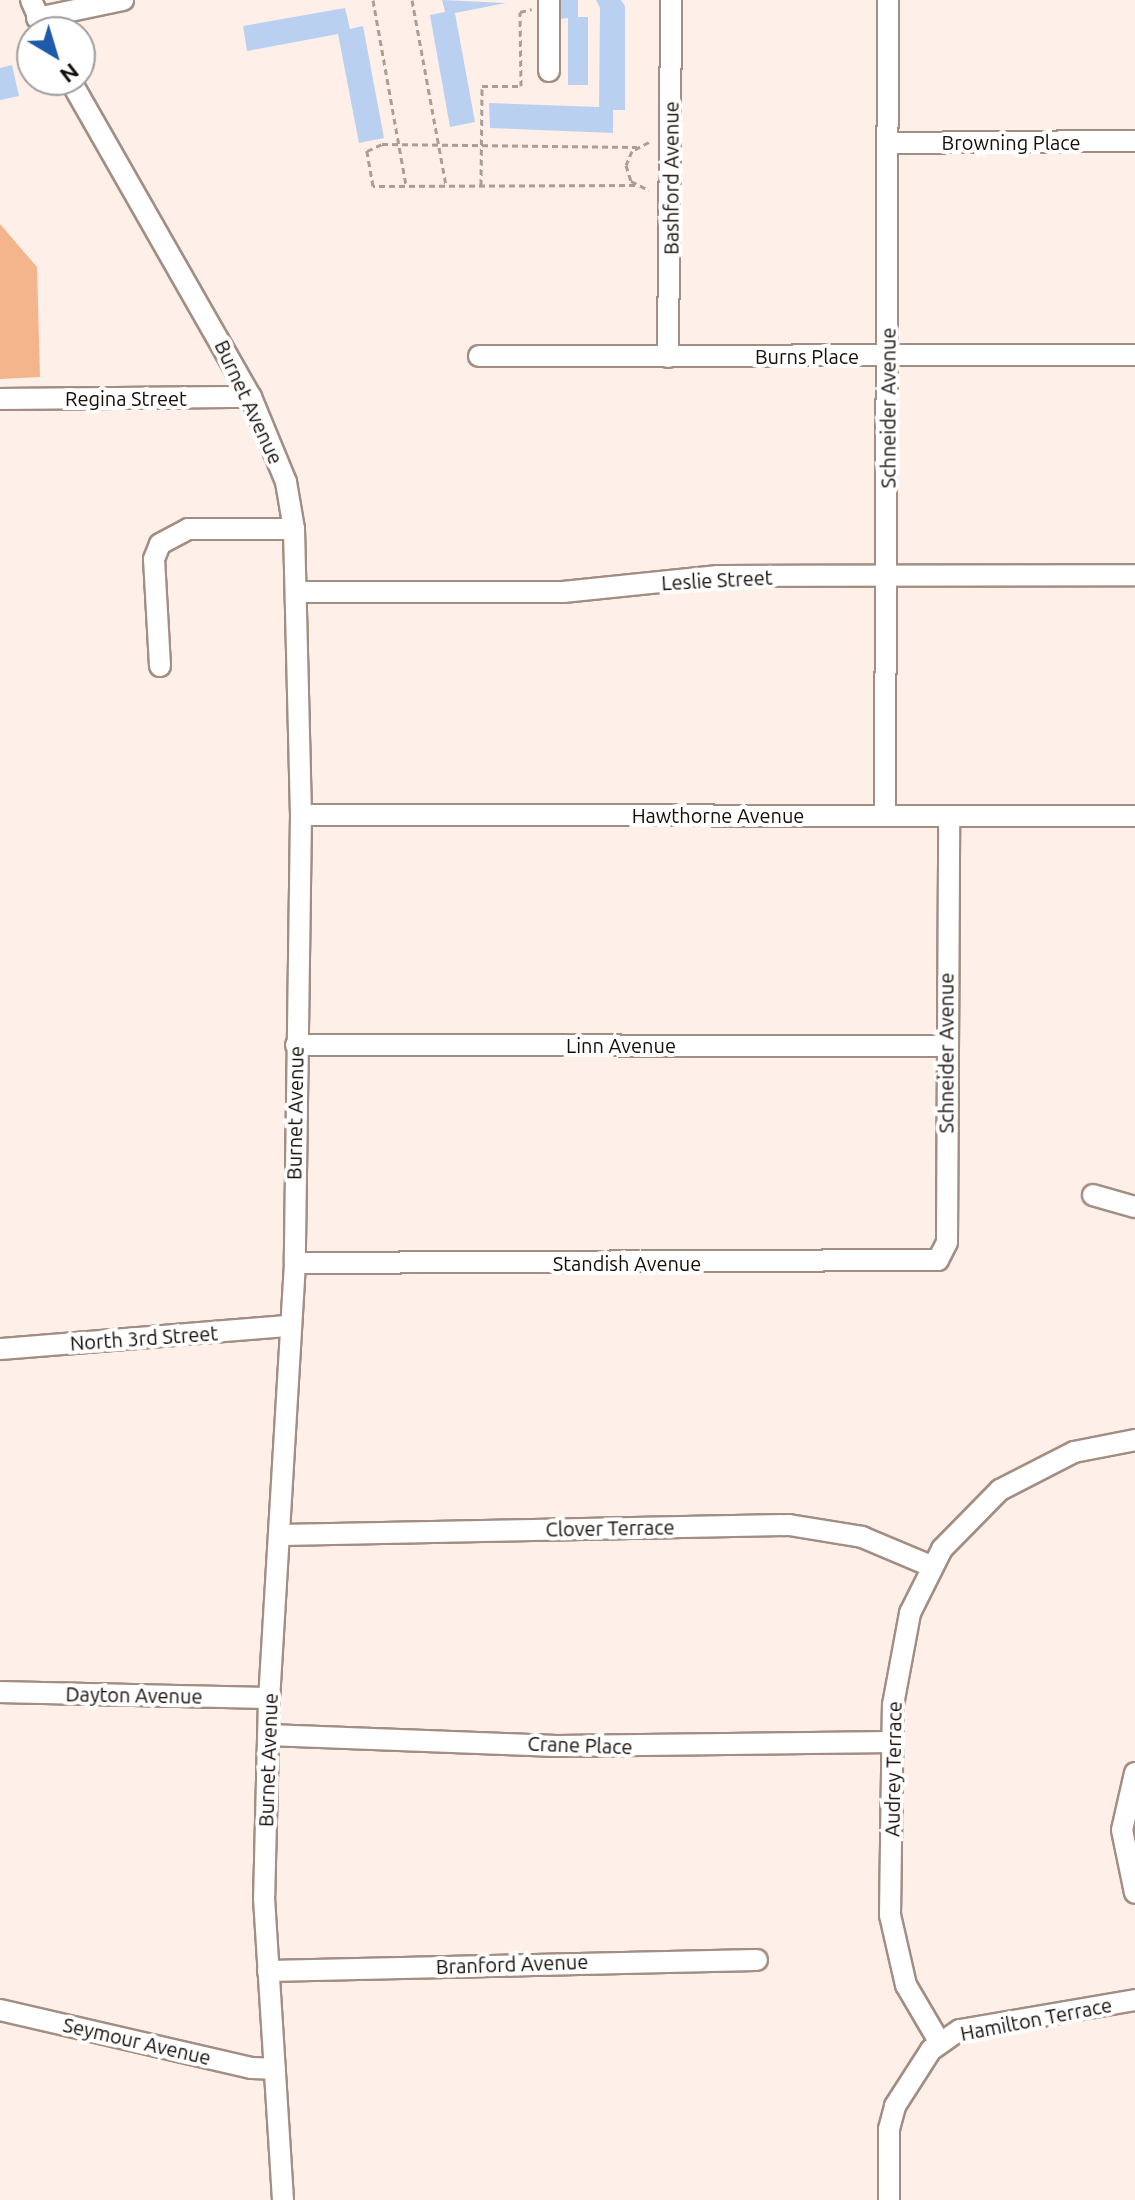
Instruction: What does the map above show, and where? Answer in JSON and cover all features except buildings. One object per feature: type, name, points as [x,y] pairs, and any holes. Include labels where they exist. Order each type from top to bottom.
[{"type":"street","points":[[41,16],[78,4],[123,0]]},
{"type":"street","points":[[549,0],[549,71]]},
{"type":"street","name":"Bashford Avenue","points":[[668,357],[673,189],[671,0]]},
{"type":"street","name":"Schneider Avenue","points":[[885,815],[889,576],[888,0]]},
{"type":"street","name":"Burnet Avenue","points":[[79,96],[251,397],[286,482],[294,529],[299,592],[301,815],[295,1263],[289,1326],[282,1535],[268,1735],[268,1971],[283,2200]]},
{"type":"street","name":"Browning Place","points":[[888,143],[1135,141]]},
{"type":"street","name":"Burns Place","points":[[479,356],[1135,355]]},
{"type":"street","name":"Regina Street","points":[[0,399],[251,397]]},
{"type":"street","points":[[160,666],[154,559],[160,544],[188,529],[294,529]]},
{"type":"street","name":"Leslie Street","points":[[299,592],[563,592],[718,576],[1135,575]]},
{"type":"street","name":"Hawthorne Avenue","points":[[301,815],[1135,816]]},
{"type":"street","name":"Schneider Avenue","points":[[947,1242],[949,816]]},
{"type":"street","name":"Linn Avenue","points":[[296,1045],[946,1046]]},
{"type":"street","points":[[1093,1195],[1135,1207]]},
{"type":"street","name":"Standish Avenue","points":[[295,1263],[892,1262],[938,1260],[947,1242]]},
{"type":"street","name":"North 3rd Street","points":[[0,1349],[289,1326]]},
{"type":"street","name":"Audrey Terrace","points":[[940,2043],[906,1985],[893,1939],[893,1742],[902,1642],[931,1566],[979,1508],[1023,1475],[1074,1452],[1135,1440]]},
{"type":"street","name":"Clover Terrace","points":[[282,1535],[789,1525],[862,1537],[931,1566]]},
{"type":"street","name":"Dayton Avenue","points":[[0,1692],[269,1698]]},
{"type":"street","name":"Crane Place","points":[[268,1735],[640,1747],[893,1742]]},
{"type":"street","points":[[1135,1773],[1122,1830],[1135,1893]]},
{"type":"street","name":"Branford Avenue","points":[[268,1971],[757,1960]]},
{"type":"street","name":"Hamilton Terrace","points":[[940,2043],[960,2030],[1135,2000]]},
{"type":"street","name":"Seymour Avenue","points":[[0,2010],[275,2069]]},
{"type":"street","points":[[889,2200],[889,2129],[895,2106],[918,2066],[940,2043]]},
{"type":"path","points":[[373,0],[406,185]]},
{"type":"path","points":[[412,0],[446,185]]},
{"type":"path","points":[[481,185],[482,86],[521,86],[520,12],[532,9],[532,0]]},
{"type":"path","points":[[673,142],[637,147],[399,144],[367,151],[373,186],[635,185],[673,189]]},
{"type":"path","points":[[635,185],[626,165],[637,147]]},
{"type":"shaded area","points":[[0,224],[37,267],[40,377],[0,379]]}]
